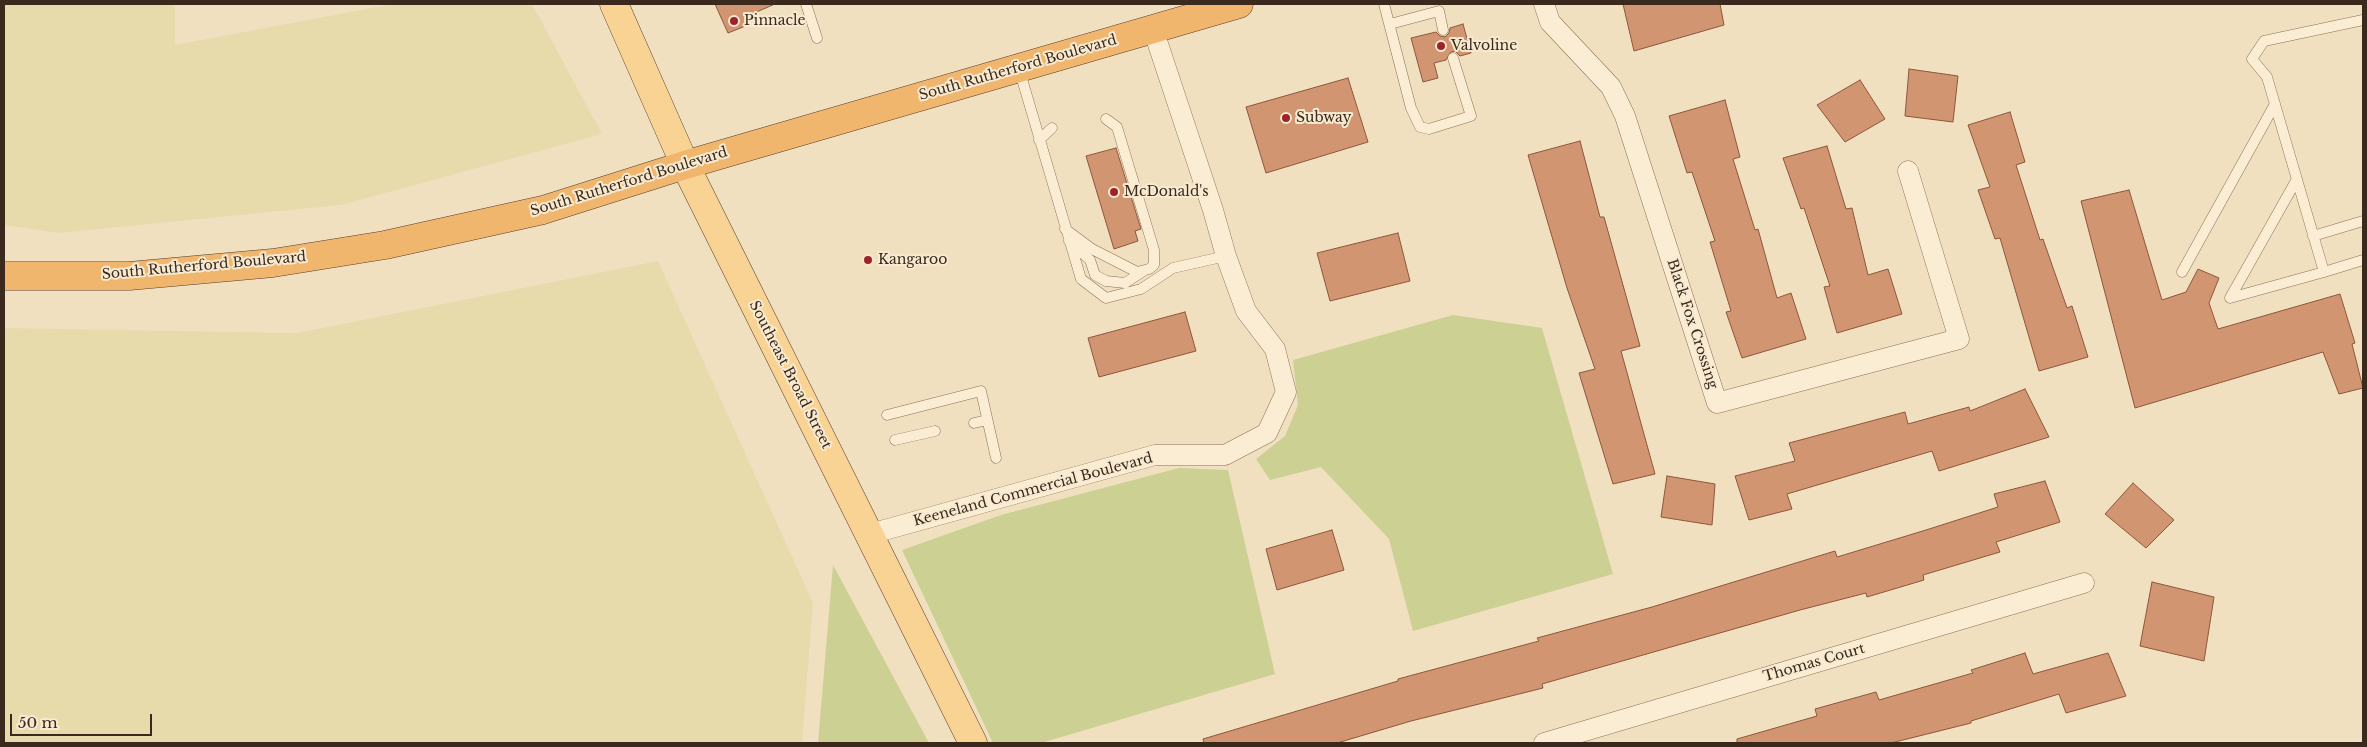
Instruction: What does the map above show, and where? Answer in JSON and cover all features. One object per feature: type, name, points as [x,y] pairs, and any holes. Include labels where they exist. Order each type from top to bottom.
[{"type":"highway","name":"South Rutherford Boulevard","points":[[4,276],[129,276],[273,263],[385,246],[543,210],[685,165],[1240,4]]},
{"type":"main road","name":"Southeast Broad Street","points":[[614,4],[685,165],[973,743]]},
{"type":"street","name":"Black Fox Crossing","points":[[1544,4],[1550,22],[1611,87],[1625,116],[1717,403],[1959,339],[1908,171]]},
{"type":"street","name":"Keeneland Commercial Boulevard","points":[[870,534],[1155,455],[1225,455],[1267,433],[1286,392],[1275,349],[1246,311],[1226,256],[1213,210],[1153,29]]},
{"type":"street","name":"Thomas Court","points":[[1544,743],[2084,584]]},
{"type":"lane","points":[[806,4],[817,38]]},
{"type":"lane","points":[[1384,4],[1411,108],[1420,127],[1429,129],[1472,116],[1453,58]]},
{"type":"lane","points":[[1390,24],[1439,11],[1443,30]]},
{"type":"lane","points":[[2324,272],[2268,77],[2252,59],[2264,41],[2363,20]]},
{"type":"lane","points":[[1019,68],[1081,279],[1106,298],[1141,289],[1170,270],[1226,256]]},
{"type":"lane","points":[[2182,272],[2275,104]]},
{"type":"lane","points":[[1068,240],[1090,260],[1094,275],[1106,281],[1125,283],[1154,264],[1154,250],[1117,127],[1106,120]]},
{"type":"lane","points":[[1039,140],[1052,128]]},
{"type":"lane","points":[[2297,178],[2230,298],[2363,260]]},
{"type":"lane","points":[[2314,236],[2363,221]]},
{"type":"lane","points":[[1065,229],[1092,249],[1116,262],[1137,272],[1145,270]]},
{"type":"lane","points":[[1169,258],[1170,270]]},
{"type":"lane","points":[[887,415],[981,391],[996,458]]},
{"type":"lane","points":[[974,423],[987,420]]},
{"type":"lane","points":[[895,440],[934,432]]},
{"type":"shaded area","points":[[4,4],[175,4],[175,45],[392,4],[532,4],[602,134],[341,205],[59,233],[4,225]]},
{"type":"shaded area","points":[[658,261],[813,603],[802,743],[4,743],[4,328],[297,333]]},
{"type":"green space","points":[[1453,315],[1542,328],[1613,574],[1413,631],[1389,539],[1321,467],[1270,480],[1256,459],[1285,436],[1298,405],[1293,360]]},
{"type":"green space","points":[[1179,468],[1228,470],[1275,674],[1041,743],[993,743],[902,550],[1001,515]]},
{"type":"green space","points":[[833,565],[929,743],[818,743]]},
{"type":"building","name":"Pinnacle","points":[[715,4],[775,4],[745,17],[748,25],[728,33]]},
{"type":"building","points":[[1623,4],[1720,4],[1724,25],[1634,51]]},
{"type":"building","name":"Valvoline","points":[[1463,24],[1471,53],[1460,56],[1455,51],[1451,52],[1446,60],[1434,63],[1438,78],[1423,82],[1411,38],[1436,32],[1440,36],[1445,37],[1449,33],[1450,28]]},
{"type":"building","points":[[1909,69],[1958,76],[1953,122],[1905,116]]},
{"type":"building","points":[[1348,78],[1368,142],[1266,173],[1246,107]]},
{"type":"building","points":[[1860,80],[1885,119],[1845,142],[1817,105]]},
{"type":"building","points":[[1725,100],[1740,157],[1733,159],[1755,230],[1758,229],[1777,298],[1791,293],[1806,339],[1742,358],[1726,312],[1731,311],[1710,242],[1715,241],[1692,172],[1687,173],[1669,116]]},
{"type":"building","points":[[2010,112],[2025,162],[2016,165],[2040,240],[2043,239],[2067,308],[2072,306],[2088,357],[2039,371],[2000,238],[1995,239],[1978,190],[1990,187],[1968,125]]},
{"type":"building","points":[[1580,141],[1600,217],[1604,217],[1640,346],[1621,351],[1655,474],[1613,484],[1579,373],[1595,369],[1567,288],[1528,155]]},
{"type":"building","points":[[1827,146],[1846,209],[1852,208],[1868,275],[1888,269],[1902,314],[1837,333],[1824,287],[1830,286],[1804,208],[1801,209],[1783,158]]},
{"type":"building","name":"McDonald's","points":[[1116,148],[1141,229],[1135,231],[1138,241],[1114,249],[1086,156]]},
{"type":"building","points":[[2129,190],[2162,300],[2186,292],[2198,269],[2219,278],[2209,303],[2218,329],[2340,294],[2355,343],[2352,344],[2363,388],[2339,394],[2323,352],[2135,408],[2081,201]]},
{"type":"building","points":[[1398,233],[1410,281],[1330,301],[1317,253]]},
{"type":"building","points":[[1185,312],[1196,351],[1099,377],[1088,338]]},
{"type":"building","points":[[2025,389],[2049,437],[1939,471],[1932,451],[1787,494],[1792,509],[1749,520],[1735,476],[1795,461],[1789,443],[1905,412],[1908,424],[1969,407],[1970,411]]},
{"type":"building","points":[[1667,476],[1715,484],[1712,525],[1661,517]]},
{"type":"building","points":[[2045,481],[2060,522],[1996,542],[2000,552],[1923,575],[1924,580],[1867,597],[1866,593],[1800,610],[1542,684],[1543,688],[1411,721],[1337,743],[1204,743],[1203,739],[1398,681],[1398,679],[1539,641],[1537,638],[1652,607],[1835,551],[1837,557],[1926,530],[1998,507],[1994,494]]},
{"type":"building","points":[[2133,483],[2174,520],[2146,548],[2105,514]]},
{"type":"building","points":[[1332,530],[1344,570],[1277,590],[1266,549]]},
{"type":"building","points":[[2152,582],[2214,597],[2204,661],[2140,646]]},
{"type":"building","points":[[2025,653],[2033,674],[2108,653],[2126,696],[2066,713],[2059,694],[1971,721],[1971,723],[1891,743],[1737,743],[1737,739],[1817,716],[1815,709],[1876,692],[1879,700],[1973,673],[1971,670]]},
{"type":"place","name":"Pinnacle","points":[[734,21]]},
{"type":"place","name":"Valvoline","points":[[1441,46]]},
{"type":"place","name":"Subway","points":[[1286,118]]},
{"type":"place","name":"McDonald's","points":[[1114,192]]},
{"type":"place","name":"Kangaroo","points":[[868,260]]}]
